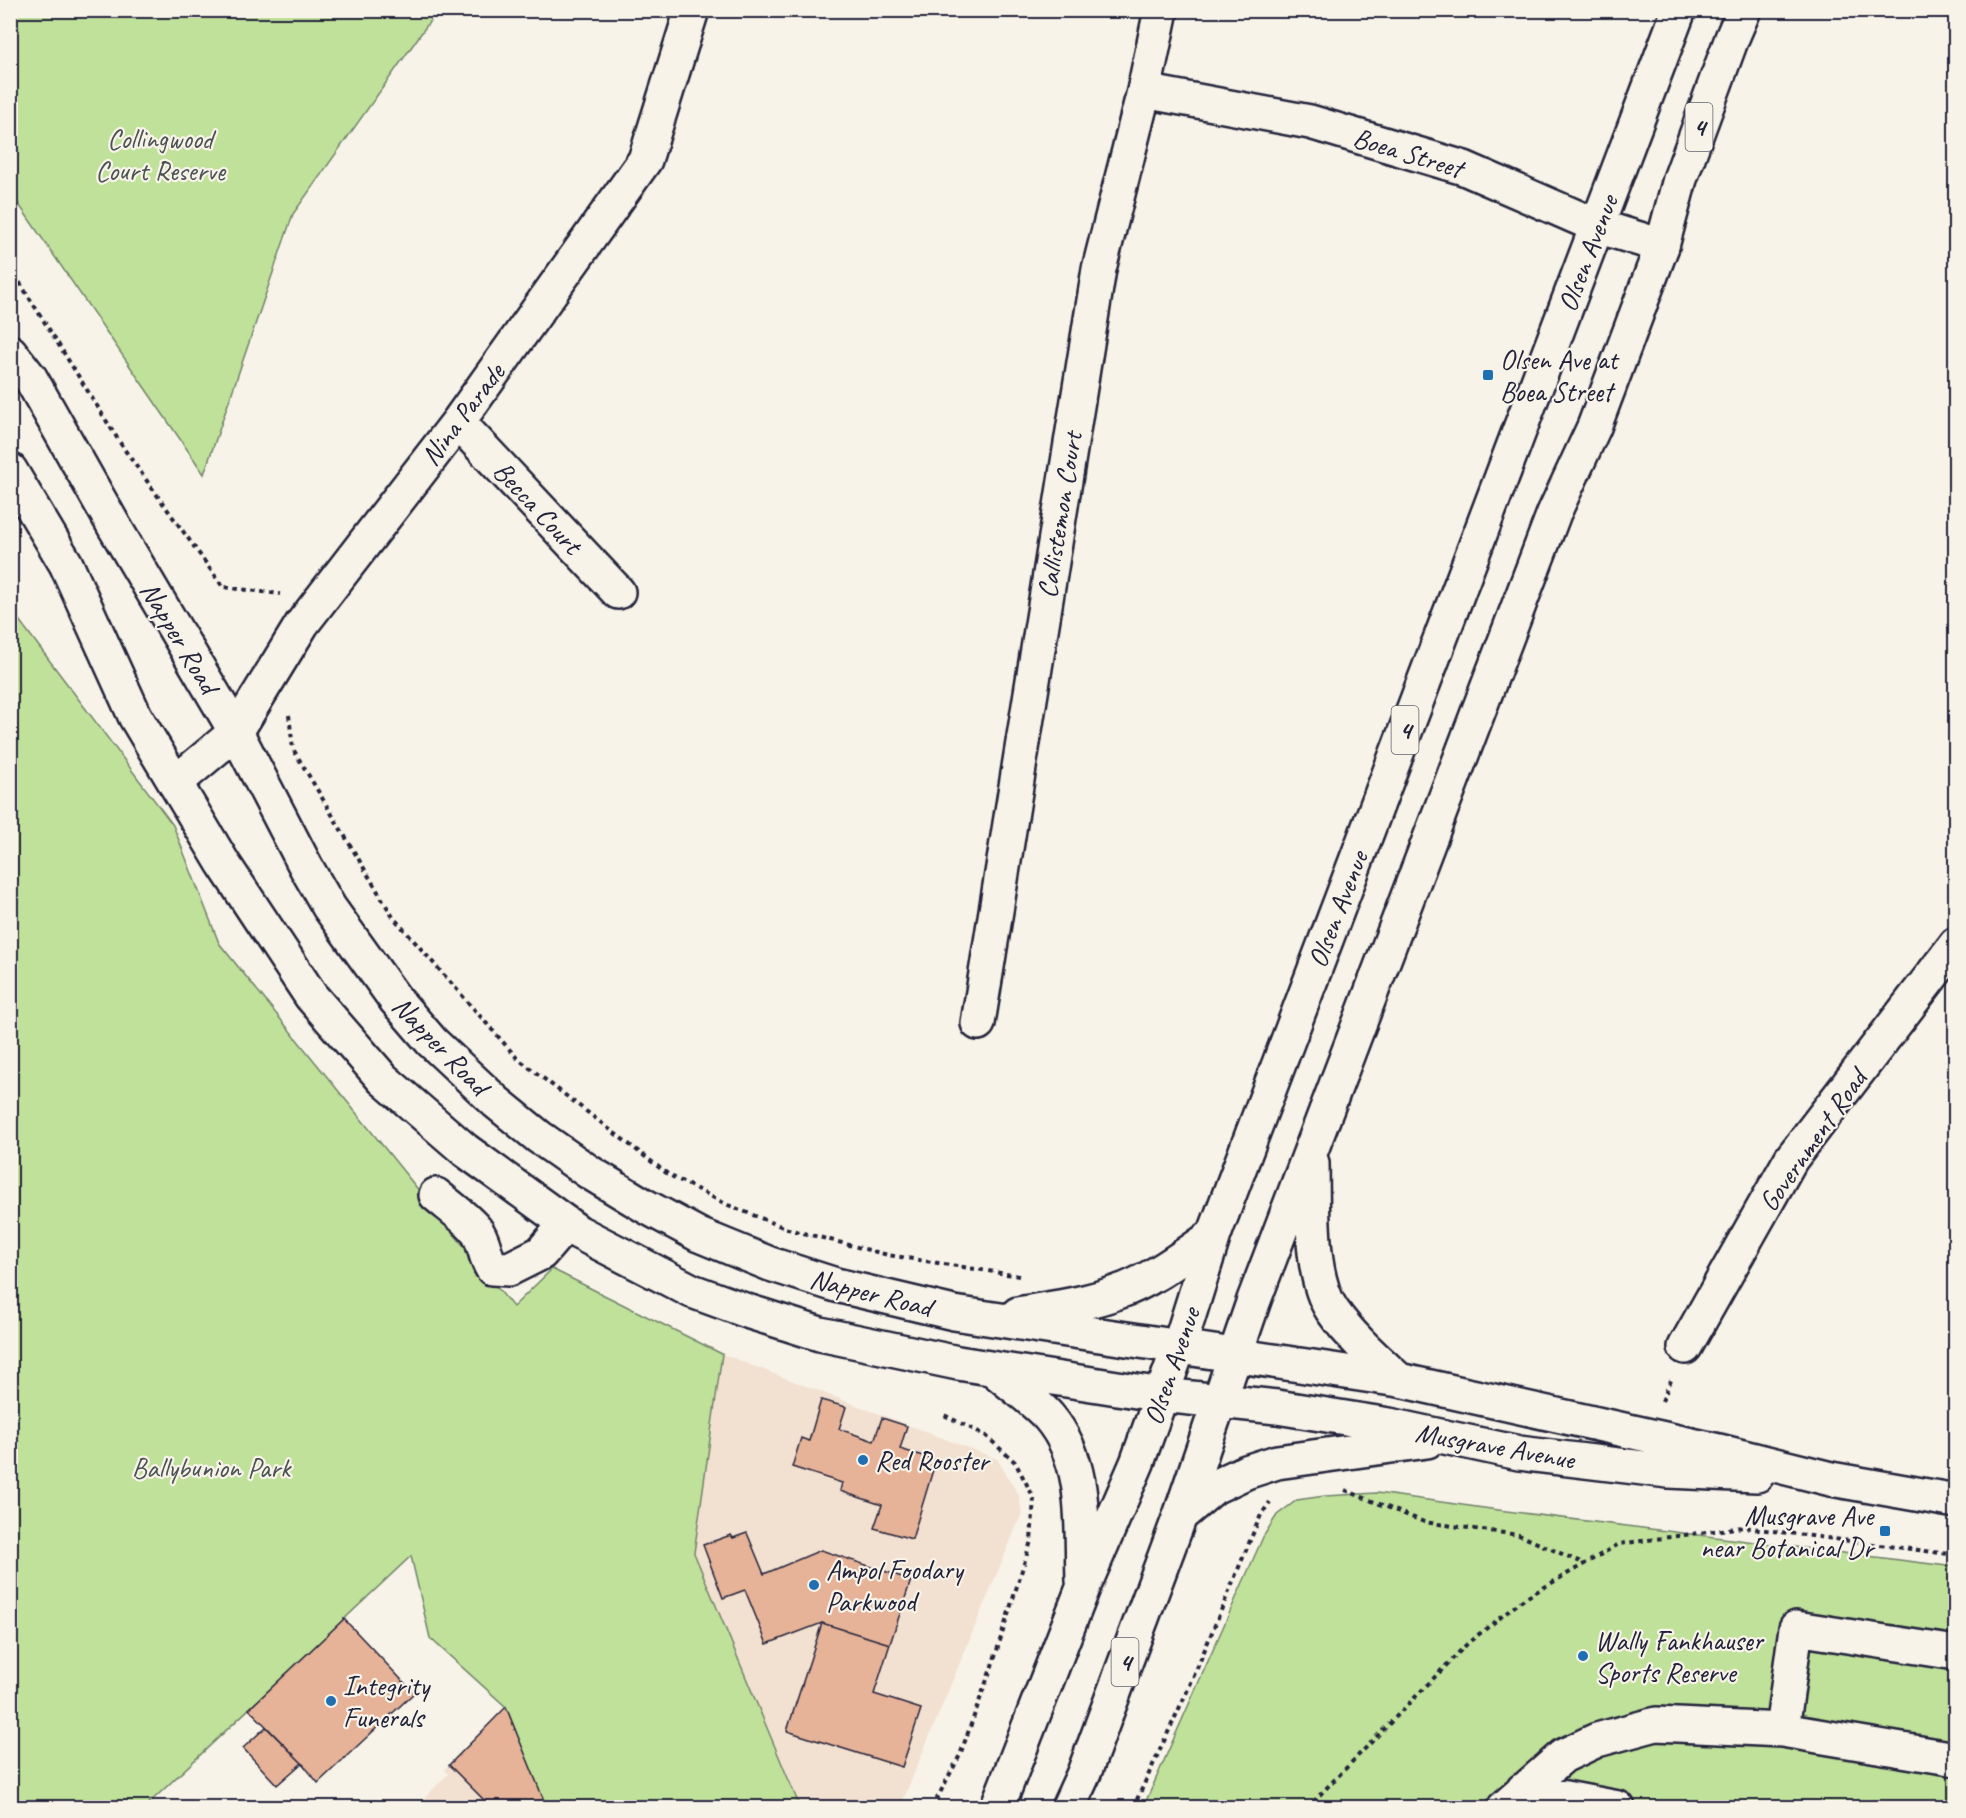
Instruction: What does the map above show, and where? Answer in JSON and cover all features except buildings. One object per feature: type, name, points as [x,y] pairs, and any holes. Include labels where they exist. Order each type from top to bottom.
[{"type":"main road","name":"Nina Parade","points":[[175,783],[236,732],[302,624],[458,422],[645,160],[692,10]]},
{"type":"main road","name":"Callistemon Court","points":[[978,1023],[1099,269],[1144,92],[1161,10]]},
{"type":"main road","name":"Olsen Avenue","points":[[997,1808],[1083,1588],[1137,1462],[1179,1347],[1214,1235],[1679,10]]},
{"type":"main road","name":"Olsen Avenue","points":[[1068,1808],[1084,1773],[1180,1516],[1254,1300],[1311,1149],[1554,513],[1594,427],[1662,246],[1680,179],[1744,10]]},
{"type":"main road","name":"Boea Street","points":[[1144,92],[1321,126],[1464,168],[1597,226],[1662,246]]},
{"type":"main road","name":"Napper Road","points":[[10,352],[31,379],[120,536],[236,732],[329,907],[395,999],[432,1042],[496,1102],[539,1137],[645,1206],[699,1235],[770,1264],[836,1285],[990,1320],[1179,1347]]},
{"type":"main road","name":"Becca Court","points":[[458,422],[618,592]]},
{"type":"main road","name":"Napper Road","points":[[10,470],[66,564],[135,716],[223,863],[311,996],[383,1079],[465,1150],[578,1232],[692,1291],[750,1312],[820,1334],[993,1369],[1162,1395]]},
{"type":"main road","name":"Government Road","points":[[1685,1347],[1791,1159],[1956,944]]},
{"type":"main road","points":[[1311,1149],[1318,1270],[1323,1292],[1332,1309],[1360,1343],[1399,1380]]},
{"type":"main road","points":[[436,1196],[476,1230],[484,1245],[485,1258],[492,1268],[509,1269],[541,1253],[566,1224]]},
{"type":"main road","points":[[990,1320],[1088,1301],[1120,1292],[1214,1235]]},
{"type":"main road","name":"Musgrave Avenue","points":[[1179,1347],[1399,1380],[1719,1451],[1831,1479],[1956,1501]]},
{"type":"main road","points":[[993,1369],[1049,1417],[1074,1461],[1079,1482],[1083,1588]]},
{"type":"main road","name":"Musgrave Avenue","points":[[1162,1395],[1277,1407],[1389,1425],[1519,1453],[1668,1471],[1831,1479]]},
{"type":"main road","points":[[1180,1516],[1214,1487],[1246,1472],[1277,1462],[1450,1438]]},
{"type":"main road","points":[[1782,1730],[1796,1628],[1956,1653]]},
{"type":"main road","points":[[1514,1798],[1563,1756],[1597,1740],[1656,1724],[1782,1730],[1956,1759]]},
{"type":"main road","points":[[1514,1798],[1618,1808]]},
{"type":"path","points":[[10,267],[124,449],[223,587],[280,594],[302,624]]},
{"type":"path","points":[[289,714],[293,749],[393,918],[517,1058],[659,1168],[728,1204],[788,1229],[888,1255],[1023,1277]]},
{"type":"path","points":[[932,1808],[960,1755],[993,1663],[1031,1541],[1034,1498],[1015,1462],[985,1435],[944,1415]]},
{"type":"path","points":[[1341,1489],[1364,1496],[1424,1522],[1519,1535],[1585,1564]]},
{"type":"path","points":[[1133,1808],[1190,1685],[1261,1515],[1272,1499]]},
{"type":"path","points":[[1307,1808],[1469,1642],[1524,1599],[1619,1544],[1743,1527],[1956,1555]]},
{"type":"shaded area","points":[[722,1354],[997,1459],[1019,1496],[1022,1513],[900,1807],[801,1807],[694,1553]]},
{"type":"shaded area","points":[[506,1707],[546,1807],[415,1808],[448,1774],[444,1770]]},
{"type":"green space","name":"Collingwood Court Reserve","points":[[10,11],[437,11],[293,214],[204,474],[11,193]]},
{"type":"green space","name":"Ballybunion Park","points":[[10,608],[173,825],[219,943],[513,1307],[552,1269],[722,1354],[694,1553],[800,1807],[546,1807],[506,1707],[430,1638],[411,1556],[145,1807],[11,1807]]},
{"type":"green space","name":"Wally Fankhauser Sports Reserve","points":[[1377,1493],[1955,1567],[1955,1807],[1143,1808],[1263,1537],[1277,1515],[1297,1500]]},
{"type":"place","name":"Olsen Ave at Boea Street","points":[[1488,375]]},
{"type":"place","name":"Red Rooster","points":[[863,1460]]},
{"type":"place","name":"Musgrave Ave near Botanical Dr","points":[[1885,1531]]},
{"type":"place","name":"Ampol Foodary Parkwood","points":[[814,1585]]},
{"type":"place","name":"Wally Fankhauser Sports Reserve","points":[[1583,1656]]},
{"type":"place","name":"Integrity Funerals","points":[[331,1701]]}]
